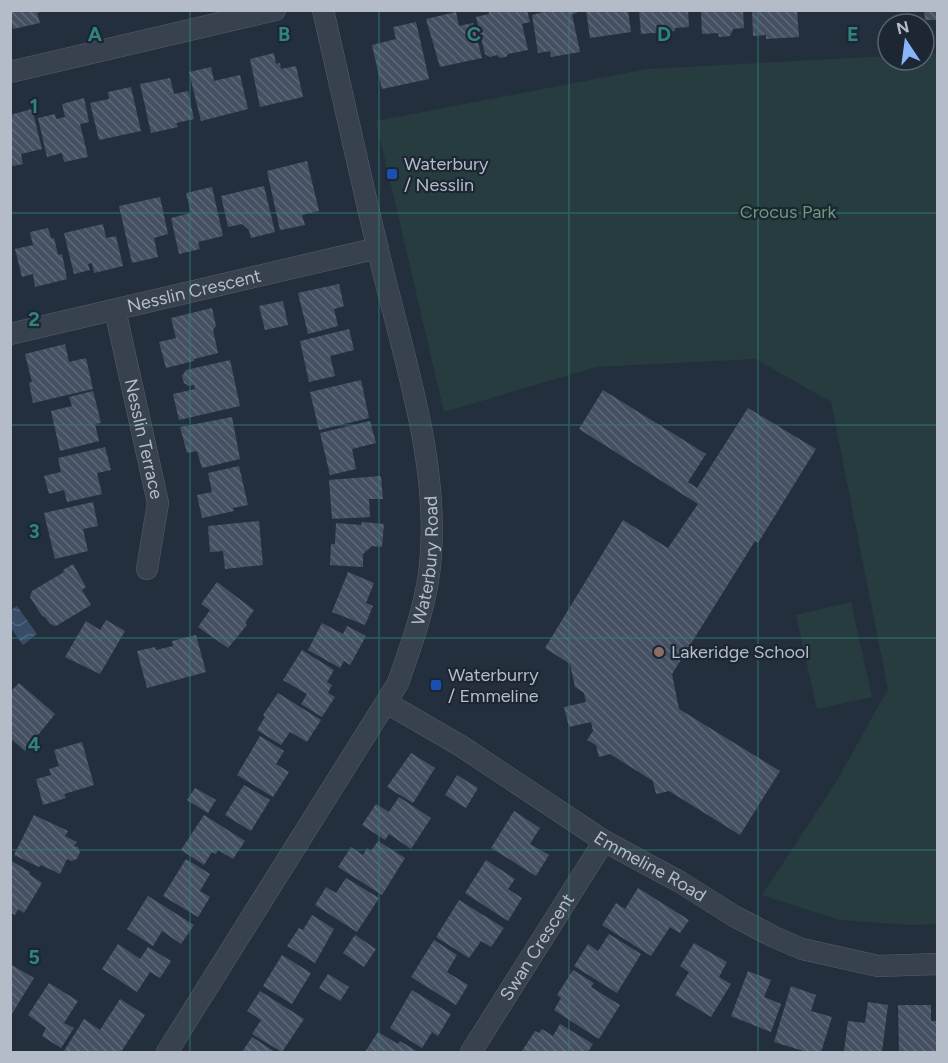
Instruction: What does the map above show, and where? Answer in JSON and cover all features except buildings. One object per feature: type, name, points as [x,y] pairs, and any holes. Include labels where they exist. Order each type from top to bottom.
[{"type":"street","points":[[10,72],[275,10]]},
{"type":"street","name":"Waterbury Road","points":[[167,1053],[387,703],[402,674],[429,575],[429,475],[416,400],[323,10]]},
{"type":"street","name":"Nesslin Crescent","points":[[10,334],[378,248]]},
{"type":"street","name":"Nesslin Terrace","points":[[115,310],[158,503],[147,568]]},
{"type":"street","name":"Emmeline Road","points":[[387,703],[461,746],[604,841],[774,937],[802,949],[878,966],[938,964]]},
{"type":"street","name":"Swan Crescent","points":[[471,1053],[604,841]]},
{"type":"green space","name":"Crocus Park","points":[[936,54],[938,54],[938,924],[911,925],[839,920],[762,895],[835,784],[888,689],[831,402],[756,359],[596,367],[444,412],[376,121],[647,69],[876,57],[876,72],[936,72]]},
{"type":"green space","points":[[851,602],[872,697],[817,709],[796,615]]},
{"type":"water","points":[[17,606],[37,634],[23,645],[11,628],[11,610]]},
{"type":"place","name":"Waterbury / Nesslin","points":[[392,174]]},
{"type":"place","name":"Lakeridge School","points":[[659,652]]},
{"type":"place","name":"Waterburry / Emmeline","points":[[436,685]]}]
